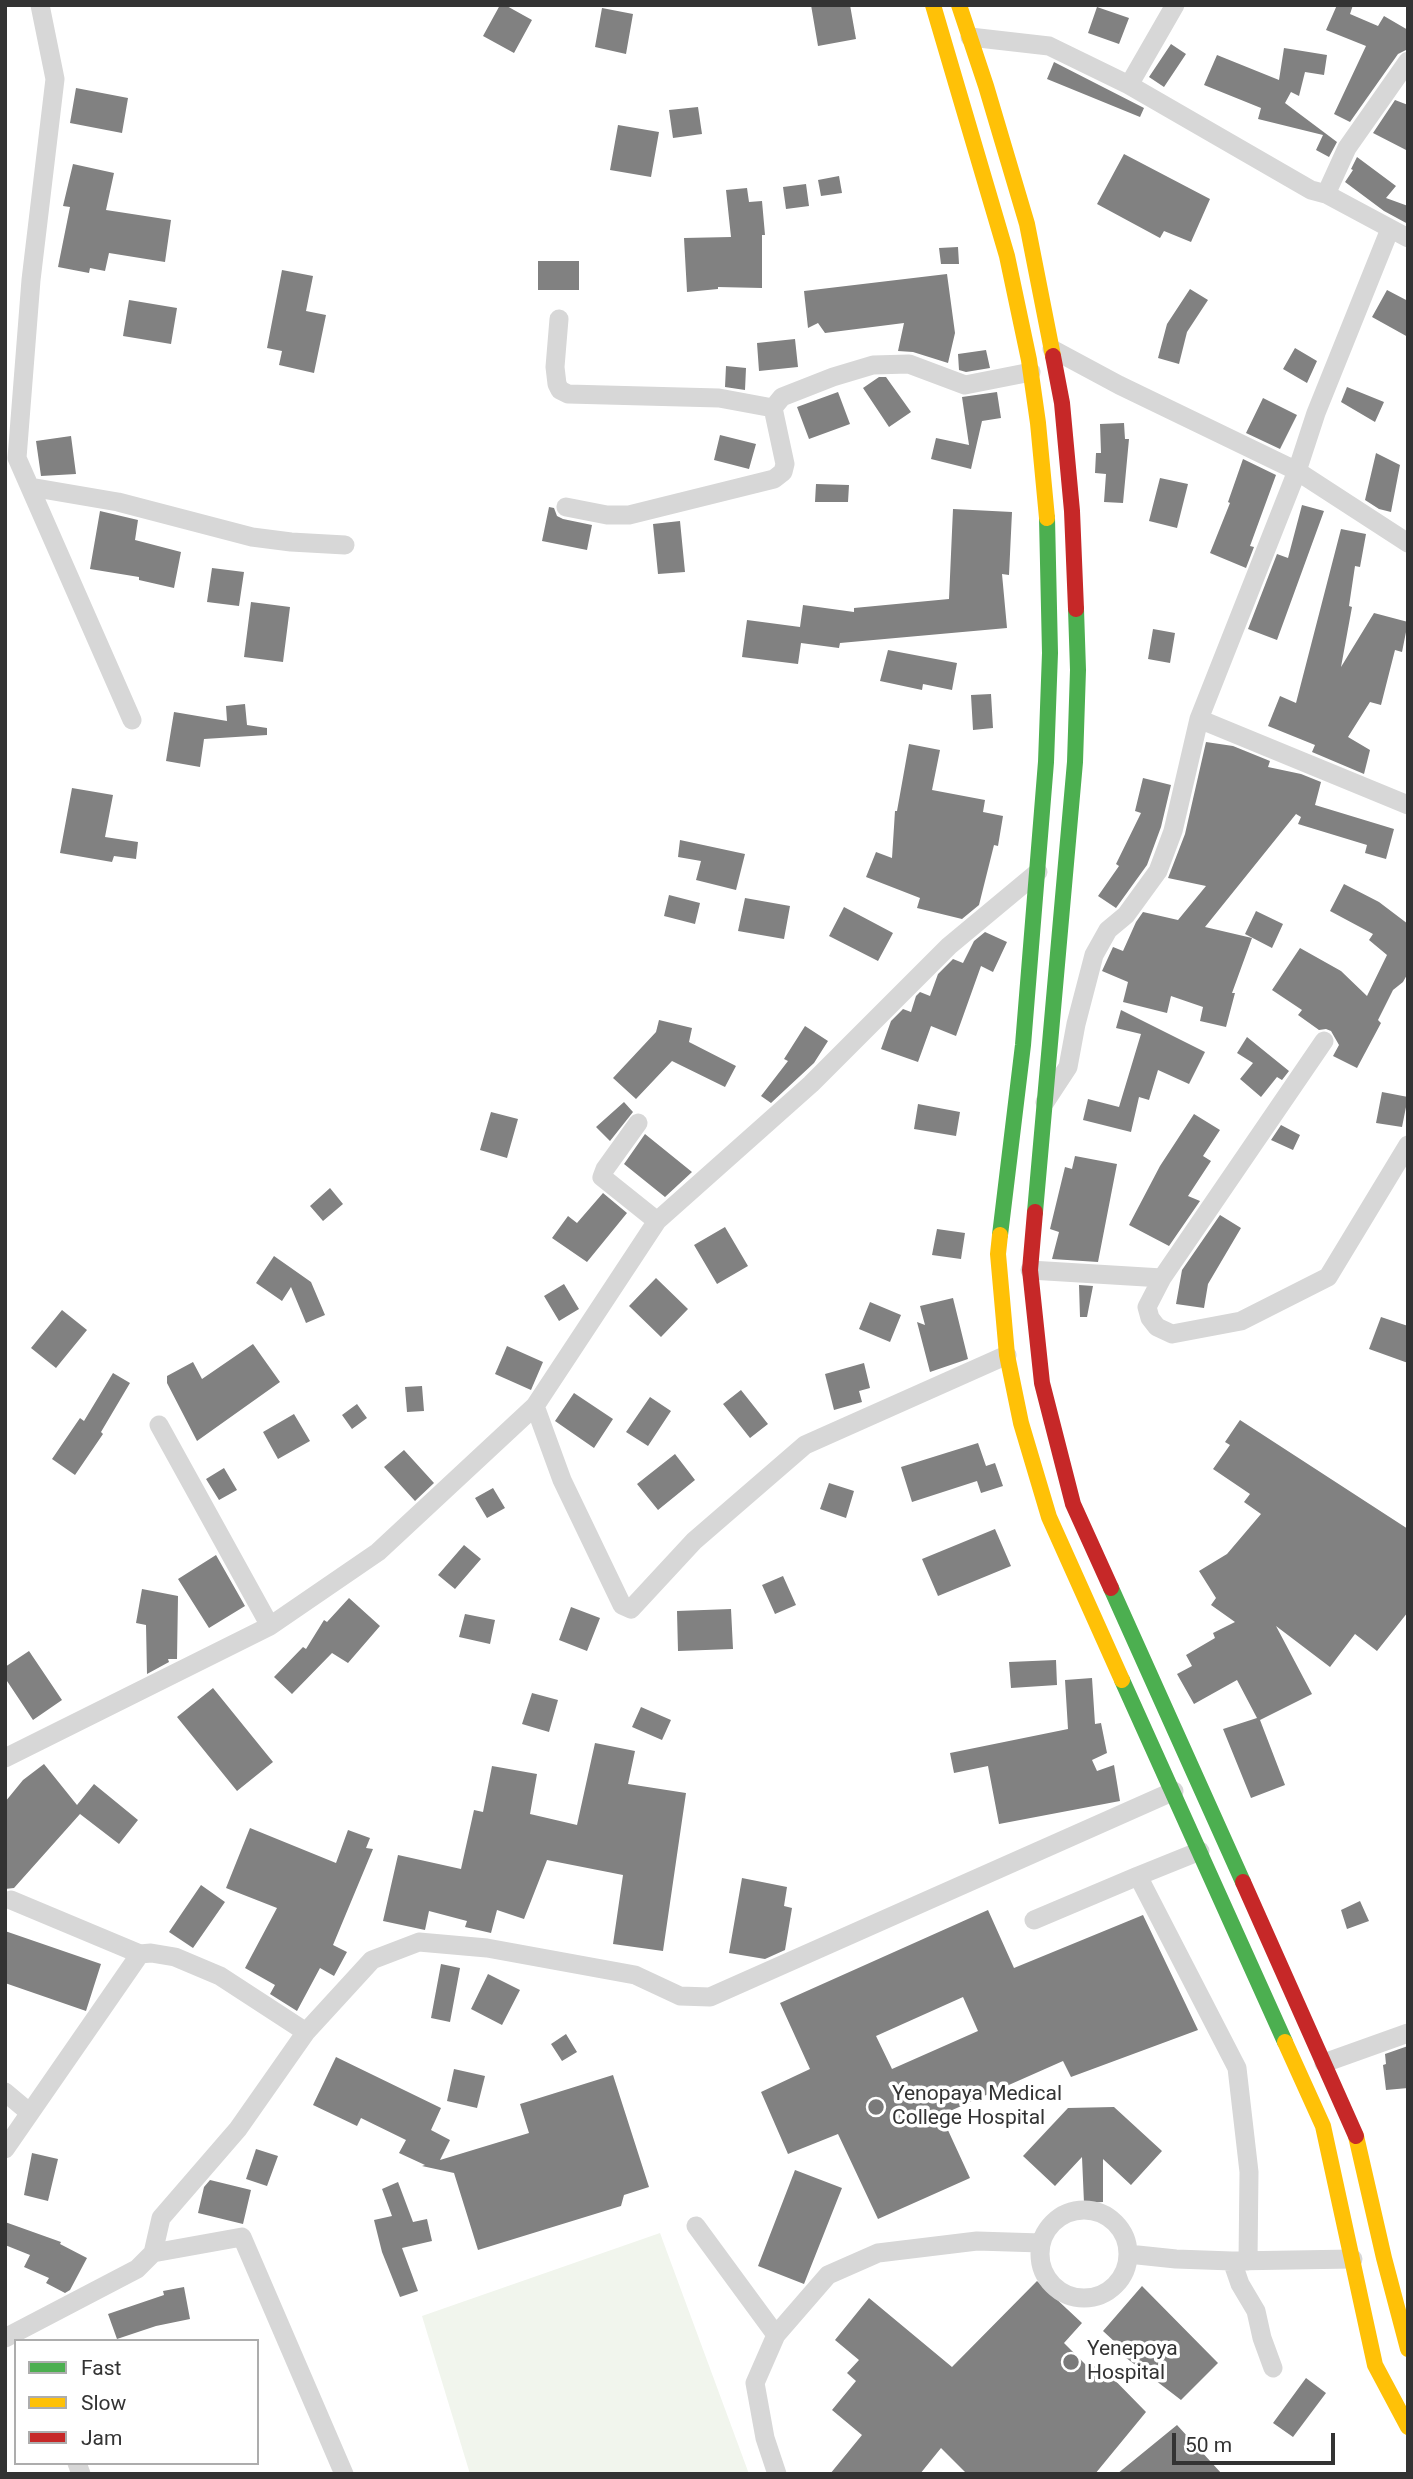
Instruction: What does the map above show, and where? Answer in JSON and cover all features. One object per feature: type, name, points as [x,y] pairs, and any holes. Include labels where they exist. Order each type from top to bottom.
[{"type":"main road","points":[[933,5],[1007,256],[1031,372],[1048,529],[1050,639],[1046,762],[1023,1045],[998,1254],[1007,1355],[1021,1423],[1049,1517],[1323,2126],[1375,2365],[1408,2427]]},
{"type":"main road","points":[[959,5],[1027,224],[1062,403],[1072,510],[1078,670],[1075,762],[1030,1270],[1042,1383],[1073,1504],[1358,2140],[1384,2258],[1408,2349]]},
{"type":"main road","points":[[1256,1977],[1282,1967]]},
{"type":"street","points":[[40,5],[55,79],[32,281],[17,458],[132,720]]},
{"type":"street","points":[[1129,85],[1175,5]]},
{"type":"street","points":[[970,37],[1049,46],[1129,85],[1311,190],[1326,194],[1408,238]]},
{"type":"street","points":[[1326,194],[1347,148],[1408,61]]},
{"type":"street","points":[[1045,1102],[1068,1067],[1094,955],[1108,930],[1126,915],[1158,871],[1173,831],[1199,719],[1390,229]]},
{"type":"street","points":[[559,319],[555,367],[557,384],[560,390],[568,394],[719,398],[773,408]]},
{"type":"street","points":[[1052,349],[1297,471],[1408,543]]},
{"type":"street","points":[[773,408],[782,397],[832,377],[873,365],[909,364],[965,385],[1031,372]]},
{"type":"street","points":[[566,507],[607,515],[629,515],[774,479],[783,472],[785,464],[773,408]]},
{"type":"street","points":[[30,487],[118,502],[252,537],[345,545]]},
{"type":"street","points":[[1199,719],[1408,805]]},
{"type":"street","points":[[5,1758],[270,1626],[378,1552],[535,1406],[657,1221],[811,1084],[949,946],[1038,872]]},
{"type":"street","points":[[1324,1041],[1161,1278],[1147,1307],[1150,1318],[1157,1327],[1172,1334],[1241,1321],[1328,1277],[1408,1145]]},
{"type":"street","points":[[638,1123],[602,1177],[657,1221]]},
{"type":"street","points":[[1030,1270],[1161,1278]]},
{"type":"street","points":[[535,1406],[562,1480],[622,1605],[631,1609],[694,1541],[805,1445],[1007,1355]]},
{"type":"street","points":[[159,1425],[270,1626]]},
{"type":"street","points":[[153,2253],[161,2218],[238,2129],[306,2032],[372,1960],[419,1942],[487,1948],[635,1975],[680,1996],[710,1997],[1174,1791]]},
{"type":"street","points":[[1034,1920],[1200,1851]]},
{"type":"street","points":[[1138,1876],[1237,2068],[1250,2172],[1240,2284],[1256,2311],[1262,2339],[1273,2368]]},
{"type":"street","points":[[7,1900],[140,1954],[175,1957],[220,1976],[306,2032]]},
{"type":"street","points":[[5,2149],[140,1954]]},
{"type":"street","points":[[1324,2063],[1408,2033]]},
{"type":"street","points":[[5,2092],[30,2113]]},
{"type":"street","points":[[1085,2210],[1100,2213],[1113,2221],[1123,2233],[1128,2254],[1123,2277],[1113,2289],[1101,2296],[1087,2299],[1060,2291],[1050,2282],[1040,2257],[1041,2243],[1056,2220],[1085,2210]]},
{"type":"street","points":[[696,2226],[776,2335]]},
{"type":"street","points":[[18,2336],[136,2269],[153,2253],[242,2237],[344,2474]]},
{"type":"street","points":[[777,2474],[765,2438],[755,2384],[776,2335],[828,2275],[878,2253],[977,2241],[1041,2243]]},
{"type":"street","points":[[1128,2254],[1240,2261],[1353,2259]]},
{"type":"shaded area","points":[[660,2233],[749,2474],[470,2474],[422,2316]]},
{"type":"building","points":[[500,5],[505,5],[532,20],[514,53],[483,36]]},
{"type":"building","points":[[811,5],[850,5],[856,39],[818,46]]},
{"type":"building","points":[[1337,5],[1353,5],[1350,14],[1378,26],[1384,16],[1408,30],[1408,49],[1398,54],[1350,122],[1334,114],[1366,46],[1326,30]]},
{"type":"building","points":[[1097,7],[1129,18],[1119,44],[1088,33]]},
{"type":"building","points":[[602,8],[633,14],[626,54],[595,47]]},
{"type":"building","points":[[1171,44],[1186,54],[1164,87],[1149,77]]},
{"type":"building","points":[[1284,48],[1327,55],[1324,75],[1305,72],[1299,96],[1291,92],[1285,103],[1337,142],[1329,157],[1316,150],[1323,135],[1258,119],[1261,108],[1204,85],[1217,55],[1279,80]]},
{"type":"building","points":[[1054,62],[1144,108],[1140,117],[1047,79]]},
{"type":"building","points":[[76,88],[128,98],[122,133],[70,123]]},
{"type":"building","points":[[1395,100],[1408,105],[1408,151],[1373,133]]},
{"type":"building","points":[[698,107],[702,134],[673,138],[669,110]]},
{"type":"building","points":[[618,125],[659,132],[651,177],[610,170]]},
{"type":"building","points":[[1124,154],[1210,199],[1191,242],[1164,231],[1160,238],[1097,204]]},
{"type":"building","points":[[1357,157],[1396,186],[1386,198],[1408,206],[1408,224],[1384,211],[1345,182]]},
{"type":"building","points":[[73,164],[114,173],[106,210],[171,220],[165,262],[109,253],[105,271],[90,268],[89,273],[58,267],[70,207],[63,206]]},
{"type":"building","points":[[839,176],[842,193],[821,196],[818,180]]},
{"type":"building","points":[[806,184],[809,206],[786,209],[783,187]]},
{"type":"building","points":[[747,188],[749,202],[762,201],[765,235],[762,235],[762,288],[718,287],[687,292],[684,238],[731,237],[726,190]]},
{"type":"building","points":[[958,247],[959,264],[941,264],[939,248]]},
{"type":"building","points":[[538,261],[579,261],[579,290],[538,290]]},
{"type":"building","points":[[282,270],[313,276],[306,311],[326,315],[314,373],[279,365],[282,351],[267,348]]},
{"type":"building","points":[[947,274],[955,333],[948,363],[913,352],[898,351],[904,323],[825,333],[818,323],[808,328],[804,291]]},
{"type":"building","points":[[1190,289],[1208,300],[1187,332],[1179,364],[1158,358],[1167,324]]},
{"type":"building","points":[[1387,290],[1408,301],[1408,337],[1372,317]]},
{"type":"building","points":[[129,300],[177,308],[171,344],[123,336]]},
{"type":"building","points":[[795,339],[798,367],[759,371],[757,343]]},
{"type":"building","points":[[1295,348],[1317,361],[1307,383],[1283,369]]},
{"type":"building","points":[[986,350],[990,368],[966,372],[959,370],[958,354]]},
{"type":"building","points":[[726,366],[746,368],[745,390],[725,387]]},
{"type":"building","points":[[879,377],[886,377],[911,412],[889,427],[863,388]]},
{"type":"building","points":[[1347,387],[1384,402],[1375,422],[1341,402]]},
{"type":"building","points":[[838,392],[850,424],[809,439],[797,407]]},
{"type":"building","points":[[997,392],[1001,418],[982,421],[971,469],[931,459],[936,438],[969,445],[962,397]]},
{"type":"building","points":[[1263,398],[1297,415],[1280,449],[1246,433]]},
{"type":"building","points":[[1124,423],[1125,439],[1129,439],[1123,503],[1104,502],[1106,474],[1095,473],[1096,453],[1101,453],[1100,424]]},
{"type":"building","points":[[720,435],[756,444],[749,469],[714,460]]},
{"type":"building","points":[[71,436],[76,474],[41,476],[36,441]]},
{"type":"building","points":[[1376,453],[1400,465],[1391,512],[1379,509],[1365,500]]},
{"type":"building","points":[[1243,459],[1276,475],[1250,546],[1254,547],[1246,568],[1210,553],[1230,503],[1228,502]]},
{"type":"building","points":[[1160,478],[1188,484],[1177,528],[1149,521]]},
{"type":"building","points":[[816,484],[849,485],[848,502],[815,502]]},
{"type":"building","points":[[1302,505],[1324,511],[1277,640],[1248,629],[1277,554],[1288,558]]},
{"type":"building","points":[[549,507],[554,508],[557,516],[563,519],[592,525],[587,550],[542,541]]},
{"type":"building","points":[[953,509],[1012,512],[1009,575],[1002,574],[1007,628],[840,643],[839,648],[801,643],[798,664],[742,657],[747,620],[800,627],[803,605],[854,612],[854,608],[949,599]]},
{"type":"building","points":[[100,511],[138,520],[135,540],[181,552],[174,588],[139,580],[139,577],[90,569]]},
{"type":"building","points":[[680,521],[685,572],[658,574],[653,524]]},
{"type":"building","points":[[1341,529],[1366,534],[1360,567],[1355,566],[1349,606],[1352,607],[1341,667],[1374,613],[1408,622],[1402,652],[1395,650],[1381,705],[1370,702],[1348,737],[1370,750],[1364,774],[1312,752],[1315,745],[1268,726],[1280,696],[1296,703]]},
{"type":"building","points":[[212,568],[244,572],[239,606],[207,602]]},
{"type":"building","points":[[251,602],[290,607],[283,662],[244,657]]},
{"type":"building","points":[[1153,629],[1175,633],[1170,663],[1148,659]]},
{"type":"building","points":[[888,650],[957,663],[952,690],[923,684],[922,690],[880,681]]},
{"type":"building","points":[[991,694],[993,728],[973,730],[971,695]]},
{"type":"building","points":[[245,704],[247,725],[267,728],[267,735],[204,739],[200,767],[166,761],[174,712],[227,721],[226,706]]},
{"type":"building","points":[[1206,742],[1233,746],[1270,761],[1268,767],[1301,774],[1321,782],[1315,805],[1394,829],[1386,859],[1365,853],[1367,845],[1298,824],[1301,817],[1296,814],[1205,927],[1252,938],[1232,993],[1235,993],[1226,1027],[1200,1021],[1203,1007],[1171,996],[1167,1013],[1123,1002],[1128,982],[1102,971],[1113,947],[1123,951],[1143,912],[1178,920],[1206,886],[1168,878],[1185,834]]},
{"type":"building","points":[[909,744],[940,750],[932,790],[985,800],[983,812],[1003,816],[998,846],[994,845],[979,905],[962,919],[917,908],[920,898],[866,877],[876,852],[892,858],[895,811]]},
{"type":"building","points":[[1143,778],[1171,785],[1161,827],[1147,865],[1116,908],[1098,896],[1119,866],[1116,864],[1141,813],[1135,811]]},
{"type":"building","points":[[72,788],[113,795],[105,837],[138,842],[136,859],[114,856],[112,862],[60,853]]},
{"type":"building","points":[[680,840],[745,854],[736,890],[696,880],[701,861],[678,857]]},
{"type":"building","points":[[1344,884],[1379,902],[1408,924],[1408,973],[1403,982],[1393,990],[1378,1020],[1381,1023],[1357,1068],[1333,1056],[1339,1045],[1331,1031],[1319,1030],[1298,1015],[1302,1010],[1272,990],[1300,948],[1341,971],[1367,996],[1387,955],[1369,940],[1373,934],[1330,911]]},
{"type":"building","points":[[669,895],[700,903],[695,924],[664,916]]},
{"type":"building","points":[[745,898],[790,906],[784,939],[738,931]]},
{"type":"building","points":[[844,907],[893,933],[878,961],[829,936]]},
{"type":"building","points":[[1256,911],[1283,924],[1272,948],[1245,934]]},
{"type":"building","points":[[985,932],[1007,942],[993,972],[981,966],[956,1036],[931,1026],[918,1062],[881,1049],[891,1021],[903,1009],[911,1012],[920,992],[930,996],[938,974],[953,959],[963,963],[974,941]]},
{"type":"building","points":[[1121,1010],[1205,1052],[1189,1084],[1158,1070],[1149,1100],[1139,1097],[1131,1132],[1083,1120],[1088,1099],[1119,1107],[1141,1034],[1116,1028]]},
{"type":"building","points":[[659,1020],[692,1028],[689,1042],[736,1066],[725,1087],[672,1061],[636,1099],[613,1078],[656,1032]]},
{"type":"building","points":[[805,1026],[828,1041],[814,1063],[771,1103],[761,1096],[788,1061],[784,1059]]},
{"type":"building","points":[[1247,1037],[1289,1071],[1282,1080],[1277,1077],[1261,1097],[1240,1079],[1253,1063],[1237,1053]]},
{"type":"building","points":[[1382,1092],[1408,1097],[1402,1127],[1376,1123]]},
{"type":"building","points":[[624,1102],[633,1112],[610,1141],[596,1127]]},
{"type":"building","points":[[918,1104],[960,1112],[956,1136],[914,1129]]},
{"type":"building","points":[[491,1112],[518,1119],[507,1158],[480,1150]]},
{"type":"building","points":[[1194,1114],[1220,1130],[1203,1156],[1211,1161],[1188,1196],[1200,1201],[1169,1246],[1129,1225],[1160,1166]]},
{"type":"building","points":[[1281,1125],[1300,1135],[1293,1150],[1271,1140]]},
{"type":"building","points":[[645,1134],[692,1172],[665,1197],[624,1164]]},
{"type":"building","points":[[1075,1156],[1117,1164],[1098,1262],[1052,1259],[1059,1232],[1050,1229],[1065,1167],[1072,1169]]},
{"type":"building","points":[[330,1188],[343,1204],[323,1221],[310,1206]]},
{"type":"building","points":[[603,1193],[627,1213],[587,1262],[552,1238],[568,1216],[577,1223]]},
{"type":"building","points":[[1220,1215],[1241,1228],[1208,1284],[1204,1308],[1176,1304],[1182,1270]]},
{"type":"building","points":[[725,1227],[748,1266],[717,1284],[694,1245]]},
{"type":"building","points":[[937,1229],[965,1233],[961,1259],[932,1255]]},
{"type":"building","points":[[274,1256],[311,1282],[325,1315],[306,1323],[291,1287],[282,1301],[256,1283]]},
{"type":"building","points":[[656,1278],[688,1309],[661,1337],[629,1306]]},
{"type":"building","points":[[564,1284],[579,1309],[559,1321],[544,1296]]},
{"type":"building","points":[[1079,1285],[1093,1286],[1087,1317],[1080,1317]]},
{"type":"building","points":[[953,1298],[968,1359],[930,1372],[917,1322],[925,1325],[920,1306]]},
{"type":"building","points":[[870,1302],[901,1315],[890,1342],[859,1329]]},
{"type":"building","points":[[62,1310],[87,1330],[56,1368],[31,1348]]},
{"type":"building","points":[[1381,1317],[1408,1326],[1408,1363],[1369,1349]]},
{"type":"building","points":[[253,1344],[280,1382],[197,1441],[167,1383],[167,1376],[193,1362],[202,1379]]},
{"type":"building","points":[[507,1346],[543,1362],[531,1390],[495,1374]]},
{"type":"building","points":[[864,1363],[870,1388],[859,1391],[862,1402],[834,1410],[825,1374]]},
{"type":"building","points":[[113,1373],[130,1383],[101,1432],[103,1434],[75,1475],[52,1459],[80,1418],[84,1421]]},
{"type":"building","points":[[422,1386],[424,1411],[407,1412],[405,1387]]},
{"type":"building","points":[[741,1390],[768,1424],[750,1438],[723,1404]]},
{"type":"building","points":[[574,1393],[613,1419],[594,1448],[555,1421]]},
{"type":"building","points":[[650,1397],[671,1411],[648,1446],[626,1432]]},
{"type":"building","points":[[357,1404],[367,1418],[352,1429],[342,1415]]},
{"type":"building","points":[[294,1414],[310,1441],[278,1459],[263,1432]]},
{"type":"building","points":[[1240,1420],[1408,1529],[1408,1612],[1377,1651],[1355,1634],[1330,1667],[1276,1626],[1312,1694],[1260,1720],[1285,1785],[1251,1798],[1223,1729],[1257,1718],[1237,1680],[1194,1704],[1177,1674],[1192,1666],[1186,1655],[1215,1638],[1213,1633],[1235,1622],[1211,1605],[1216,1598],[1199,1571],[1227,1554],[1261,1514],[1244,1502],[1250,1494],[1213,1469],[1230,1445],[1225,1442]]},
{"type":"building","points":[[978,1443],[986,1466],[995,1463],[1003,1486],[981,1493],[977,1481],[912,1502],[901,1467]]},
{"type":"building","points":[[404,1450],[434,1483],[415,1501],[384,1467]]},
{"type":"building","points":[[675,1454],[695,1480],[658,1510],[637,1484]]},
{"type":"building","points":[[224,1468],[237,1490],[219,1500],[206,1479]]},
{"type":"building","points":[[829,1483],[854,1491],[846,1518],[820,1509]]},
{"type":"building","points":[[493,1488],[505,1508],[487,1518],[475,1498]]},
{"type":"building","points":[[995,1529],[1011,1566],[938,1596],[922,1559]]},
{"type":"building","points":[[464,1545],[481,1559],[455,1589],[438,1575]]},
{"type":"building","points":[[216,1555],[245,1606],[209,1628],[178,1579]]},
{"type":"building","points":[[783,1576],[796,1605],[775,1614],[762,1585]]},
{"type":"building","points":[[142,1589],[178,1596],[177,1659],[168,1659],[169,1662],[147,1674],[146,1625],[136,1623]]},
{"type":"building","points":[[349,1598],[380,1626],[348,1663],[332,1653],[292,1694],[274,1677],[303,1647],[306,1649],[324,1620],[327,1622]]},
{"type":"building","points":[[571,1607],[600,1618],[587,1651],[559,1640]]},
{"type":"building","points":[[731,1609],[733,1649],[678,1651],[677,1611]]},
{"type":"building","points":[[465,1614],[495,1620],[490,1644],[459,1637]]},
{"type":"building","points":[[29,1651],[62,1700],[33,1720],[5,1678],[5,1667]]},
{"type":"building","points":[[1056,1660],[1057,1685],[1011,1688],[1009,1662]]},
{"type":"building","points":[[1092,1678],[1095,1724],[1101,1723],[1107,1753],[1092,1760],[1097,1771],[1114,1765],[1120,1801],[999,1824],[988,1766],[954,1773],[950,1753],[1068,1729],[1065,1680]]},
{"type":"building","points":[[213,1688],[273,1762],[237,1791],[177,1717]]},
{"type":"building","points":[[532,1693],[558,1700],[549,1732],[522,1724]]},
{"type":"building","points":[[641,1707],[671,1720],[662,1740],[632,1727]]},
{"type":"building","points":[[595,1743],[635,1751],[628,1784],[686,1793],[663,1951],[613,1944],[623,1875],[547,1860],[524,1919],[497,1910],[491,1933],[465,1927],[467,1921],[429,1911],[425,1930],[383,1921],[398,1855],[461,1869],[474,1810],[483,1812],[492,1766],[537,1774],[530,1814],[577,1825]]},
{"type":"building","points":[[44,1764],[77,1805],[94,1784],[138,1820],[119,1844],[80,1814],[14,1888],[5,1889],[5,1802],[23,1780]]},
{"type":"building","points":[[250,1828],[336,1863],[348,1830],[370,1838],[366,1848],[373,1849],[333,1945],[347,1952],[334,1976],[320,1968],[297,2011],[270,1994],[275,1985],[245,1968],[277,1908],[226,1888]]},
{"type":"building","points":[[742,1878],[787,1887],[784,1906],[792,1908],[785,1950],[765,1959],[729,1953]]},
{"type":"building","points":[[201,1885],[225,1902],[193,1948],[169,1932]]},
{"type":"building","points":[[1360,1901],[1369,1921],[1347,1929],[1341,1910]]},
{"type":"building","points":[[988,1910],[1014,1968],[1143,1915],[1198,2030],[1071,2077],[1063,2061],[941,2115],[970,2178],[878,2219],[838,2134],[788,2154],[761,2092],[810,2069],[780,2003]],"holes":[[[963,1997],[978,2031],[892,2069],[876,2036]]]},
{"type":"building","points":[[5,1931],[101,1964],[86,2011],[5,1983]]},
{"type":"building","points":[[441,1964],[460,1968],[450,2022],[431,2018]]},
{"type":"building","points":[[488,1974],[520,1990],[502,2025],[471,2009]]},
{"type":"building","points":[[566,2034],[577,2052],[562,2061],[551,2044]]},
{"type":"building","points":[[1408,2046],[1408,2088],[1386,2090],[1383,2065],[1386,2064],[1385,2054]]},
{"type":"building","points":[[336,2057],[441,2108],[431,2130],[450,2140],[440,2160],[529,2133],[520,2104],[613,2075],[649,2187],[624,2195],[621,2206],[478,2250],[454,2173],[422,2166],[425,2165],[399,2153],[406,2140],[361,2118],[357,2126],[313,2105]]},
{"type":"building","points":[[454,2069],[485,2076],[477,2108],[447,2101]]},
{"type":"building","points":[[1114,2107],[1162,2151],[1131,2185],[1103,2159],[1103,2202],[1084,2203],[1082,2157],[1055,2186],[1023,2156],[1068,2108]]},
{"type":"building","points":[[256,2149],[278,2156],[267,2186],[246,2179]]},
{"type":"building","points":[[32,2153],[58,2159],[48,2201],[24,2195]]},
{"type":"building","points":[[795,2170],[842,2188],[804,2284],[758,2266]]},
{"type":"building","points":[[210,2180],[251,2190],[243,2224],[198,2213],[204,2187]]},
{"type":"building","points":[[398,2182],[413,2222],[427,2219],[432,2241],[402,2248],[418,2291],[400,2297],[382,2252],[374,2220],[392,2216],[382,2189]]},
{"type":"building","points":[[5,2222],[61,2242],[60,2244],[87,2258],[70,2290],[65,2293],[46,2283],[49,2278],[24,2267],[30,2255],[5,2245]]},
{"type":"building","points":[[1037,2281],[1082,2323],[1064,2343],[1091,2370],[1098,2363],[1146,2412],[1095,2474],[967,2474],[941,2448],[920,2474],[830,2474],[862,2435],[832,2410],[856,2381],[847,2373],[859,2360],[835,2340],[869,2298],[952,2367]]},
{"type":"building","points":[[1142,2286],[1218,2363],[1181,2400],[1112,2347],[1116,2343],[1103,2331]]},
{"type":"building","points":[[184,2287],[190,2319],[156,2326],[117,2339],[108,2314],[164,2295],[163,2291]]},
{"type":"building","points":[[1306,2378],[1326,2393],[1293,2437],[1273,2423]]},
{"type":"building","points":[[1177,2425],[1222,2474],[1117,2474]]},
{"type":"traffic: fast","points":[[1000,1235],[1023,1045],[1046,762],[1050,653],[1047,518]]},
{"type":"traffic: fast","points":[[1035,1212],[1075,762],[1078,670],[1076,609]]},
{"type":"traffic: fast","points":[[1111,1588],[1243,1882]]},
{"type":"traffic: fast","points":[[1122,1680],[1285,2042]]},
{"type":"traffic: slow","points":[[933,5],[1007,256],[1029,360],[1047,518]]},
{"type":"traffic: slow","points":[[959,5],[1027,224],[1053,356]]},
{"type":"traffic: slow","points":[[1000,1235],[998,1254],[1007,1355],[1021,1423],[1049,1517],[1122,1680]]},
{"type":"traffic: slow","points":[[1285,2042],[1323,2126],[1375,2365],[1408,2427]]},
{"type":"traffic: slow","points":[[1356,2136],[1408,2349]]},
{"type":"traffic: jam","points":[[1053,356],[1062,403],[1072,511],[1076,609]]},
{"type":"traffic: jam","points":[[1035,1212],[1030,1270],[1042,1383],[1073,1504],[1111,1588]]},
{"type":"traffic: jam","points":[[1243,1882],[1356,2136]]},
{"type":"place","name":"Yenopaya Medical College Hospital","points":[[876,2107]]},
{"type":"place","name":"Yenepoya Hospital","points":[[1071,2362]]}]
